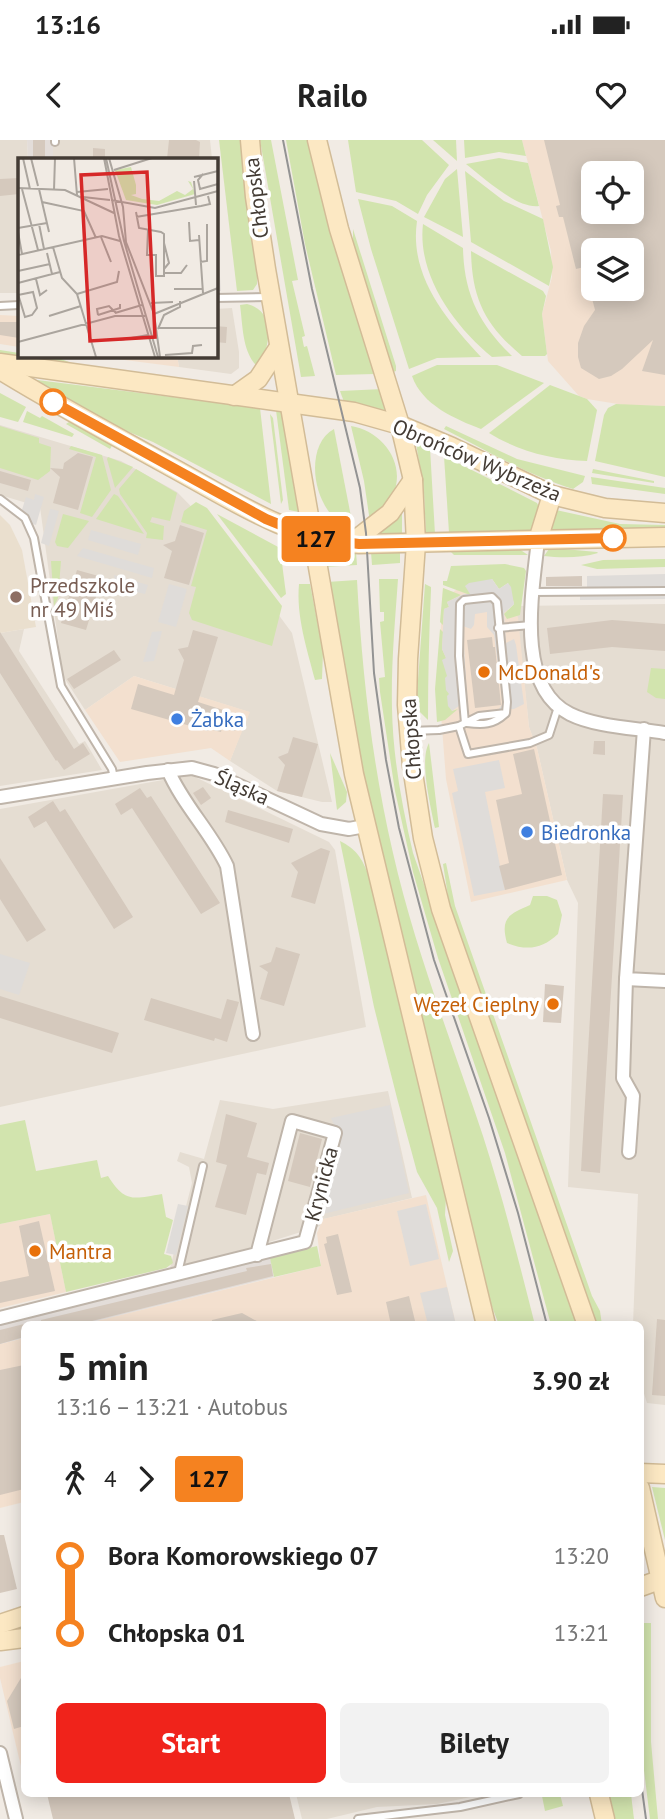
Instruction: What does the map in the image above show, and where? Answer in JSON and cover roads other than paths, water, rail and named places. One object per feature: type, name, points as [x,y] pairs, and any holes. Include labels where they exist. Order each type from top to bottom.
[{"type":"main road","name":"Chłopska","points":[[250,140],[255,197],[279,347],[344,726],[365,826],[485,1321]]},
{"type":"main road","name":"Chłopska","points":[[317,140],[339,229],[400,425],[413,480],[416,543],[408,659],[409,731],[418,816],[441,909],[586,1321]]},
{"type":"main road","points":[[234,396],[258,379],[279,347]]},
{"type":"main road","name":"Obrońców Wybrzeża","points":[[0,363],[354,412],[400,425],[552,495],[605,508],[665,513]]},
{"type":"main road","points":[[0,370],[266,519],[313,538],[350,544],[665,537]]},
{"type":"main road","points":[[350,544],[390,513],[413,480]]},
{"type":"main road","points":[[538,540],[552,495]]},
{"type":"main road","points":[[644,1473],[665,1474]]},
{"type":"main road","points":[[644,1503],[664,1579],[665,1598]]},
{"type":"main road","points":[[644,1586],[664,1579]]},
{"type":"main road","points":[[0,1624],[21,1617]]},
{"type":"main road","points":[[0,1641],[12,1642],[21,1639]]},
{"type":"main road","points":[[600,1797],[605,1819]]},
{"type":"street","points":[[538,540],[531,625],[534,658],[540,680],[558,707],[571,715],[665,733]]},
{"type":"street","points":[[629,1152],[633,1096],[623,1078],[626,979],[644,729]]},
{"type":"street","name":"Śląska","points":[[0,797],[192,768],[214,774],[321,824],[349,829],[365,826]]},
{"type":"street","points":[[168,770],[173,782],[228,866],[253,1034]]},
{"type":"street","points":[[626,979],[665,982]]},
{"type":"street","name":"Krynicka","points":[[0,1318],[177,1275],[257,1255],[305,1242],[335,1133],[292,1121],[257,1255]]},
{"type":"street","points":[[0,1753],[16,1819]]},
{"type":"lane","points":[[217,298],[271,297]]},
{"type":"lane","points":[[0,306],[18,305]]},
{"type":"lane","points":[[0,499],[25,518],[36,547],[61,686],[113,769],[114,778]]},
{"type":"lane","points":[[532,592],[665,591]]},
{"type":"lane","points":[[409,731],[439,730],[462,724],[479,716],[506,713],[508,702],[496,599],[488,596],[462,601],[459,656],[462,724],[468,754],[530,743],[549,735],[558,707]]},
{"type":"lane","points":[[498,628],[531,625]]},
{"type":"lane","points":[[177,1275],[203,1166]]},
{"type":"lane","points":[[358,1819],[460,1807],[505,1797]]},
{"type":"tram line","points":[[283,140],[312,289],[360,488],[366,533],[374,673],[399,828],[434,960],[489,1118],[518,1213],[546,1321]]},
{"type":"tram line","points":[[643,1797],[646,1819]]},
{"type":"place","name":"Przedszkole nr 49 Miś","points":[[16,597]]},
{"type":"place","name":"McDonald's","points":[[484,672]]},
{"type":"place","name":"Żabka","points":[[177,719]]},
{"type":"place","name":"Biedronka","points":[[527,832]]},
{"type":"place","name":"Węzeł Cieplny","points":[[553,1004]]},
{"type":"place","name":"Mantra","points":[[35,1251]]}]
